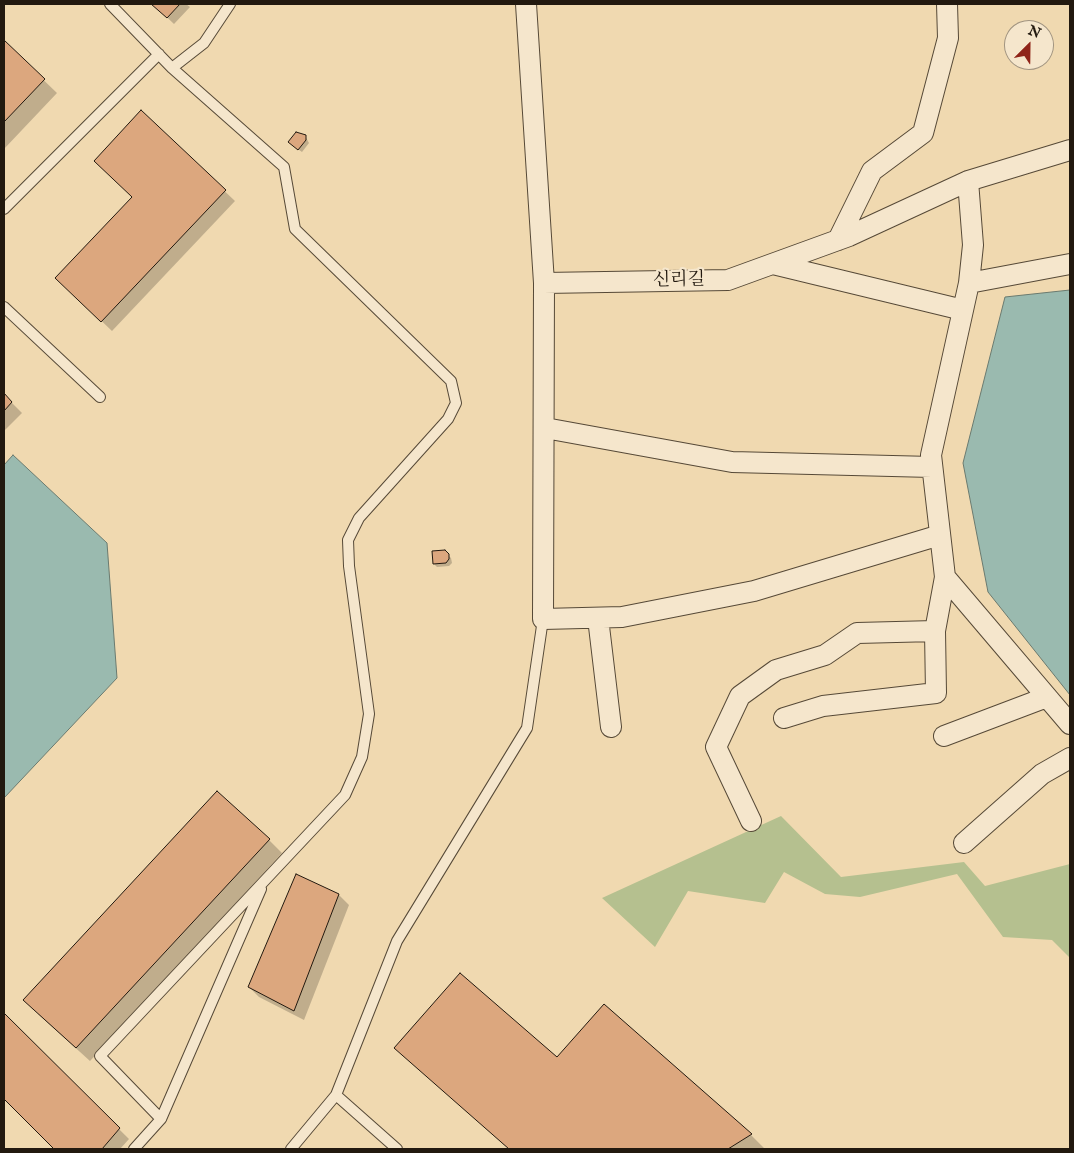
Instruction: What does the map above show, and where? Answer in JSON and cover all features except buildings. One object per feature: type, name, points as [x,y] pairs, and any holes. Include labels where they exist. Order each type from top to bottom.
[{"type":"street","points":[[526,4],[544,284],[543,619],[622,617],[754,591],[940,535]]},
{"type":"street","points":[[838,240],[872,171],[923,133],[948,38],[947,4]]},
{"type":"street","name":"신리길","points":[[544,284],[728,280],[838,240],[968,181],[1070,150]]},
{"type":"street","points":[[784,718],[823,706],[936,693],[935,632],[945,577],[931,455],[970,283],[973,245],[968,181]]},
{"type":"street","points":[[772,264],[963,310]]},
{"type":"street","points":[[970,283],[1070,264]]},
{"type":"street","points":[[545,428],[732,462],[932,467]]},
{"type":"street","points":[[945,577],[1070,724]]},
{"type":"street","points":[[598,618],[611,727]]},
{"type":"street","points":[[751,820],[716,747],[740,696],[776,670],[825,655],[856,634],[935,632]]},
{"type":"street","points":[[944,736],[1047,697]]},
{"type":"street","points":[[964,842],[1042,774],[1070,758]]},
{"type":"lane","points":[[110,4],[172,68],[284,168],[295,229],[451,381],[456,404],[448,420],[358,518],[348,540],[349,566],[369,714],[362,757],[345,795],[100,1056],[161,1119]]},
{"type":"lane","points":[[172,68],[204,43],[230,4]]},
{"type":"lane","points":[[4,209],[159,54]]},
{"type":"lane","points":[[4,307],[100,397]]},
{"type":"lane","points":[[291,1149],[336,1095],[397,941],[527,728],[543,619]]},
{"type":"lane","points":[[134,1149],[161,1119],[264,881]]},
{"type":"lane","points":[[336,1095],[397,1149]]},
{"type":"green space","points":[[781,816],[841,877],[964,862],[985,886],[1070,864],[1070,958],[1052,940],[1003,937],[957,874],[860,897],[825,894],[784,872],[765,903],[688,891],[655,947],[602,898]]},
{"type":"water","points":[[1070,290],[1070,695],[988,592],[963,463],[1005,297]]},
{"type":"water","points":[[13,455],[107,543],[117,678],[4,798],[4,465]]}]
